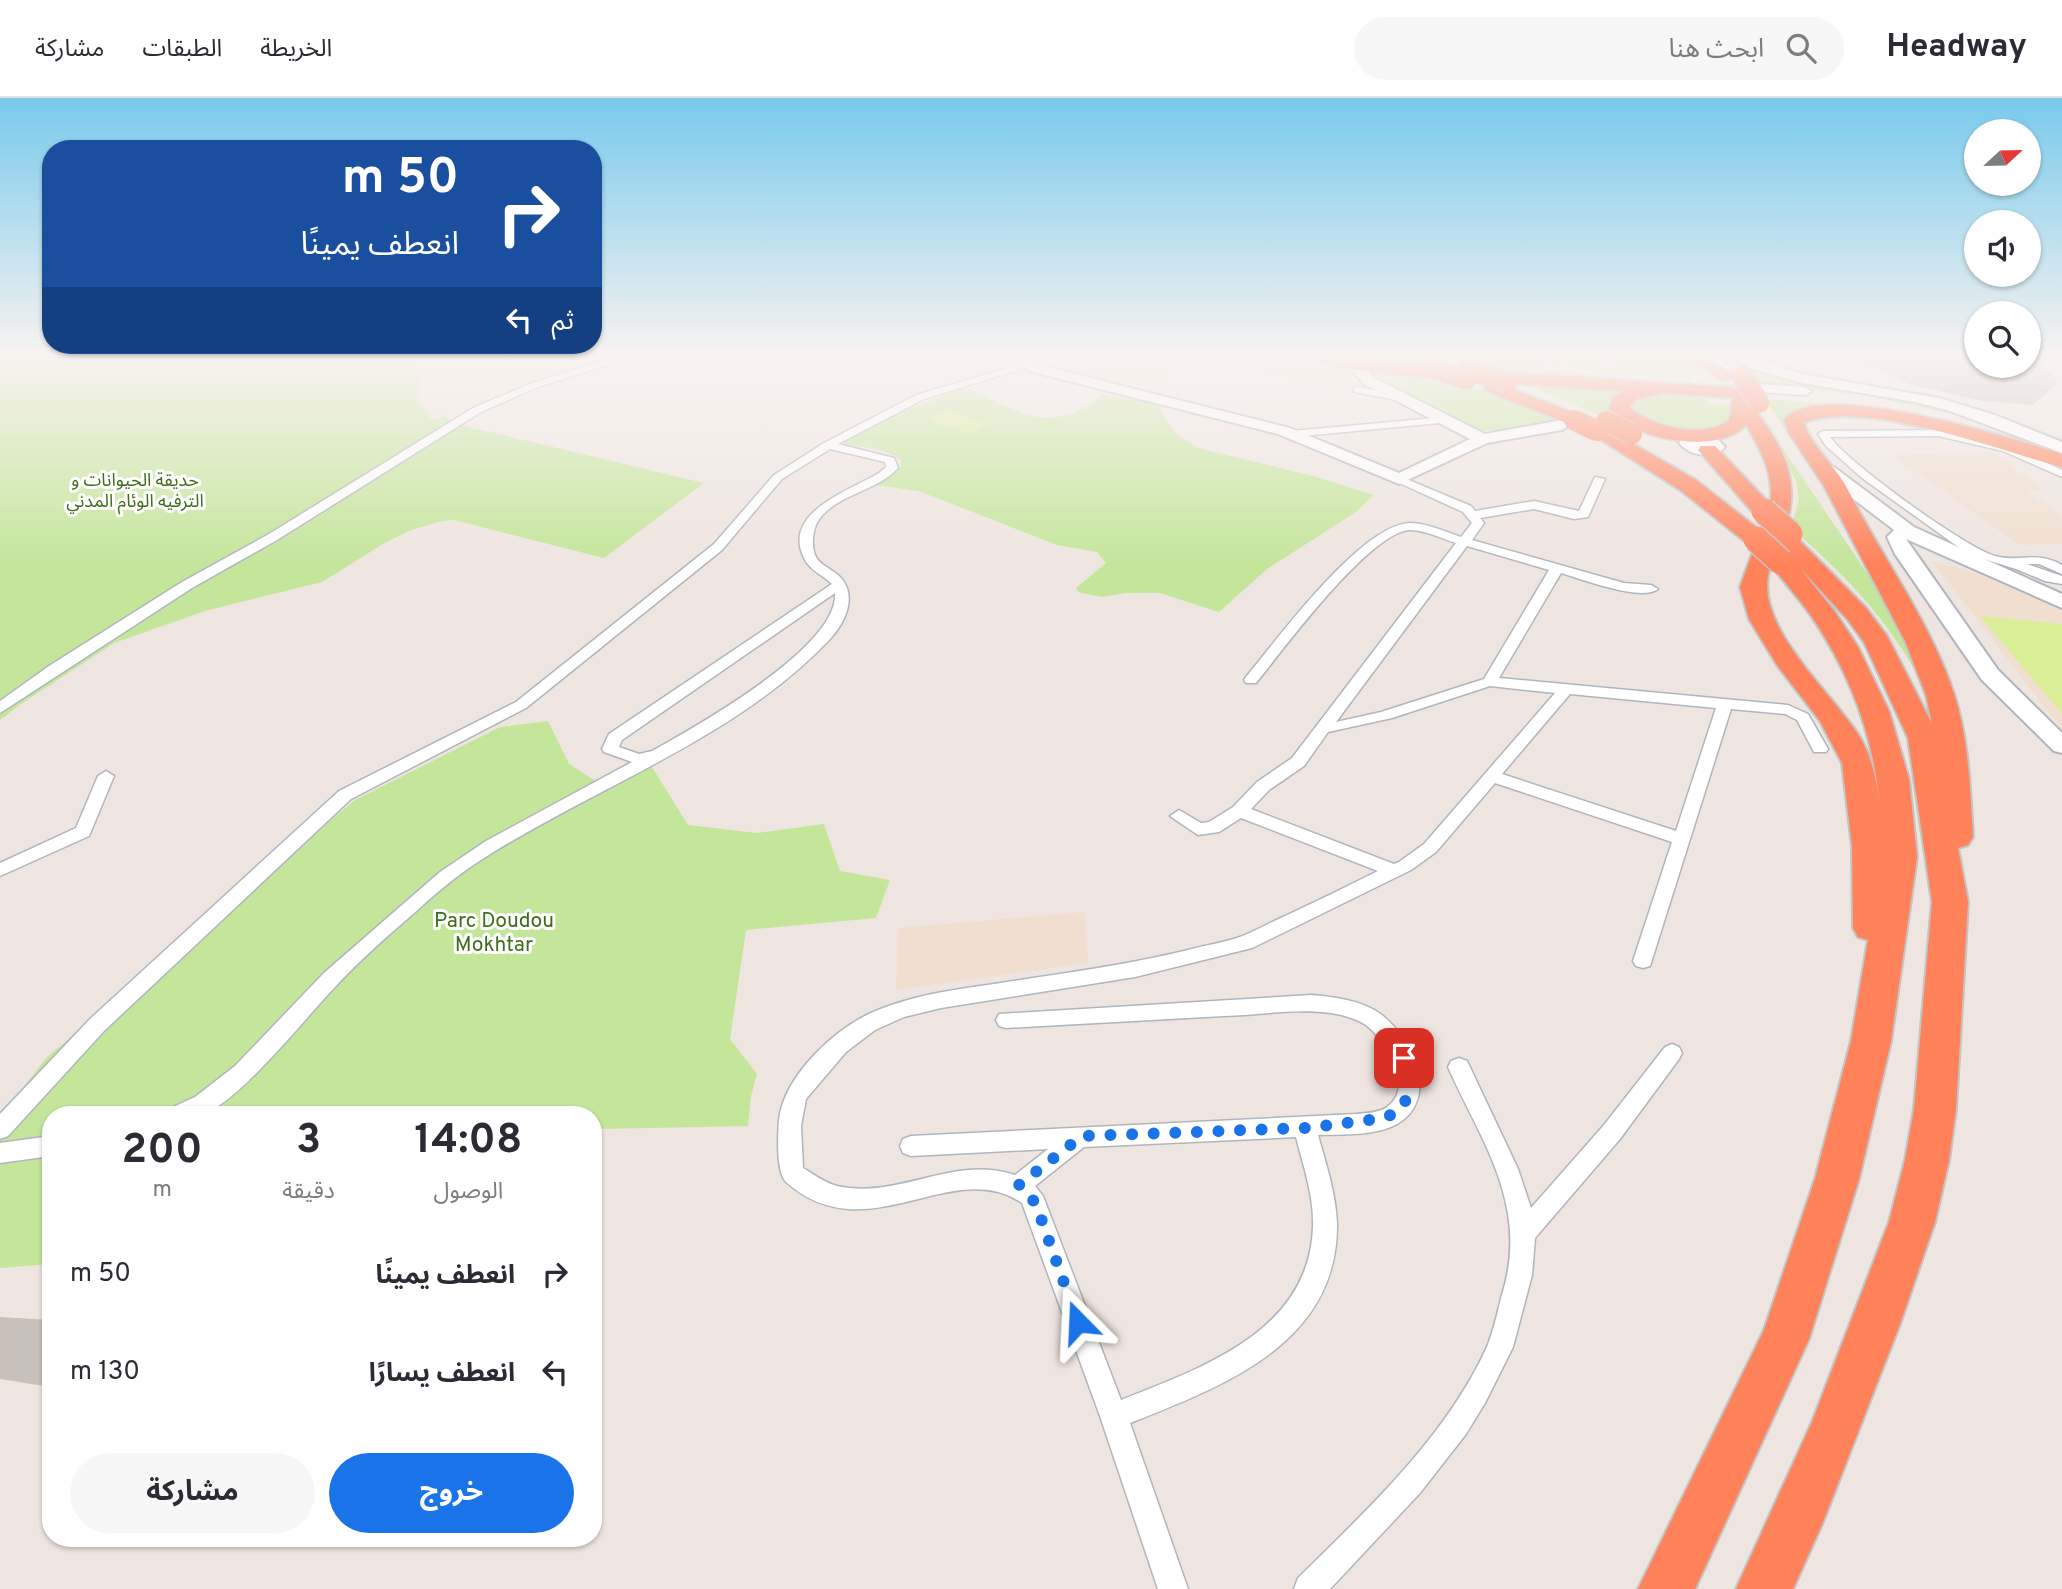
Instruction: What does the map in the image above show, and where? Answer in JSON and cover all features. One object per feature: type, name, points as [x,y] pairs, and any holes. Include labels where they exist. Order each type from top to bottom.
[{"type":"highway","points":[[1596,426],[1632,434],[1704,477],[1774,530],[1840,593],[1890,628]]},
{"type":"highway","points":[[1601,426],[1688,485],[1774,530]]},
{"type":"highway","points":[[1649,426],[1713,447],[1775,486],[1774,530]]},
{"type":"highway","points":[[1713,447],[1721,433],[1734,426]]},
{"type":"highway","points":[[1759,426],[1779,468],[1783,486],[1774,530],[1755,572],[1752,589],[1759,612],[1770,632],[1837,726],[1856,759],[1864,804],[1870,872],[1873,1015]]},
{"type":"highway","points":[[1765,426],[1890,628]]},
{"type":"highway","points":[[1764,1589],[1832,1436],[1912,1222],[1927,1160],[1935,1109],[1950,902],[1923,738],[1890,628],[1846,511],[1832,464],[1795,430],[1795,426]]},
{"type":"highway","points":[[1936,426],[2062,460]]},
{"type":"highway","points":[[1666,1589],[1785,1339],[1837,1179],[1871,1041],[1900,854],[1896,796],[1888,747],[1857,671],[1774,530],[1713,447]]},
{"type":"street","points":[[0,708],[54,669],[187,585],[273,537],[452,426]]},
{"type":"street","points":[[0,1129],[97,1025],[345,795],[521,705],[718,547],[778,477],[828,445],[865,426]]},
{"type":"street","points":[[1179,816],[1198,829],[1209,830],[1239,811],[1263,786],[1298,762],[1478,523],[1467,509],[1293,433],[1266,426]]},
{"type":"street","points":[[1293,433],[1380,426]]},
{"type":"street","points":[[1457,426],[1483,439]]},
{"type":"street","points":[[1399,479],[1483,439],[1554,426]]},
{"type":"street","points":[[1826,426],[1823,435],[1832,464],[1907,531],[2062,602]]},
{"type":"street","points":[[1874,426],[1897,431]]},
{"type":"street","points":[[1823,435],[1936,426]]},
{"type":"street","points":[[1959,426],[1989,433],[2062,460]]},
{"type":"street","points":[[1990,426],[2062,449]]},
{"type":"street","points":[[2001,426],[2062,449]]},
{"type":"street","points":[[1662,431],[1636,428],[1713,447]]},
{"type":"street","points":[[1883,432],[1931,432],[1965,438],[2015,452],[2062,474]]},
{"type":"street","points":[[198,1106],[264,1053],[331,979],[448,874],[505,835],[655,755],[753,693],[825,636],[839,618],[842,600],[839,584],[810,560],[807,546],[810,524],[829,505],[882,478],[892,468],[890,460],[878,455],[828,445]]},
{"type":"street","points":[[1832,464],[1972,551],[1999,562],[2018,565],[2040,576],[2062,580]]},
{"type":"street","points":[[1474,515],[1534,505],[1574,515],[1584,514],[1599,479]]},
{"type":"street","points":[[1251,680],[1338,576],[1394,529],[1409,526],[1623,587],[1651,589]]},
{"type":"street","points":[[1907,531],[1896,537],[1898,544],[1922,575],[1972,652],[2006,693],[2062,746]]},
{"type":"street","points":[[2018,565],[2023,561],[2037,560],[2062,570]]},
{"type":"street","points":[[1490,682],[1557,568]]},
{"type":"street","points":[[655,755],[638,759],[610,749],[615,737],[839,584]]},
{"type":"street","points":[[1323,728],[1351,726],[1490,682],[1796,712],[1808,724],[1819,749]]},
{"type":"street","points":[[1173,1589],[1114,1416],[1031,1196],[1019,1185],[982,1177],[920,1187],[887,1197],[840,1197],[813,1186],[792,1173],[789,1144],[795,1098],[826,1056],[872,1019],[922,1003],[1135,971],[1245,943],[1395,871],[1419,858],[1430,848],[1566,689]]},
{"type":"street","points":[[1643,961],[1725,704]]},
{"type":"street","points":[[0,870],[83,832],[106,776]]},
{"type":"street","points":[[1491,776],[1682,839]]},
{"type":"street","points":[[1239,811],[1395,871]]},
{"type":"street","points":[[911,1146],[1082,1136],[1306,1128],[1384,1118],[1397,1112],[1406,1100],[1408,1074],[1404,1058],[1387,1032],[1361,1012],[1331,1006],[1291,1004],[1006,1020]]},
{"type":"street","points":[[1523,1234],[1612,1132],[1672,1053]]},
{"type":"street","points":[[1309,1589],[1387,1508],[1454,1426],[1494,1362],[1507,1331],[1519,1278],[1523,1234],[1508,1176],[1459,1067]]},
{"type":"street","points":[[1114,1416],[1224,1370],[1253,1354],[1289,1322],[1308,1294],[1317,1273],[1325,1227],[1306,1128]]},
{"type":"street","points":[[1019,1185],[1082,1136]]},
{"type":"street","points":[[0,1153],[42,1147]]},
{"type":"shaded area","points":[[1990,452],[2012,462],[2014,469],[2046,489],[2026,491],[2062,515],[2062,544],[2020,545],[1892,455]]},
{"type":"shaded area","points":[[1933,562],[1961,568],[2062,608],[2062,730]]},
{"type":"shaded area","points":[[1085,912],[1088,963],[896,990],[898,928]]},
{"type":"green space","name":"حديقة الحيوانات و الترفيه الوئام المدني","points":[[0,426],[463,426],[704,483],[604,558],[454,520],[411,530],[322,582],[205,611],[114,643],[0,720]]},
{"type":"green space","points":[[872,426],[1170,426],[1176,434],[1198,448],[1313,476],[1374,495],[1356,512],[1267,569],[1219,612],[1160,593],[1125,593],[1101,597],[1078,592],[1076,588],[1106,563],[1097,552],[1057,545],[919,491],[875,485],[900,468],[902,462],[881,450],[838,443]]},
{"type":"green space","points":[[945,426],[986,426],[969,434]]},
{"type":"green space","points":[[1471,426],[1532,426],[1507,430],[1480,430]]},
{"type":"green space","points":[[1562,426],[1581,431],[1574,431]]},
{"type":"green space","points":[[1662,426],[1718,426],[1693,430]]},
{"type":"green space","points":[[1763,426],[1767,426],[1898,619],[1923,684],[1895,639],[1865,600],[1791,528],[1799,500],[1796,480]]},
{"type":"green space","points":[[1783,426],[1800,426],[1831,493],[1827,493]]},
{"type":"green space","points":[[1980,616],[2062,624],[2062,714]]},
{"type":"green space","name":"Parc Doudou Mokhtar","points":[[548,721],[569,764],[594,780],[652,767],[688,825],[757,833],[824,824],[840,871],[890,880],[876,918],[746,930],[730,1039],[757,1074],[751,1096],[748,1126],[602,1129],[602,1106],[42,1106],[42,1265],[0,1268],[0,1117],[47,1057],[355,800],[500,727]]},
{"type":"building","points":[[0,1318],[42,1320],[42,1385],[0,1378]]},
{"type":"route","points":[[1078,1322],[1038,1210],[1031,1196],[1019,1185],[1082,1136],[1306,1128],[1356,1124],[1384,1118],[1397,1112],[1406,1100],[1408,1074],[1404,1058]]}]
